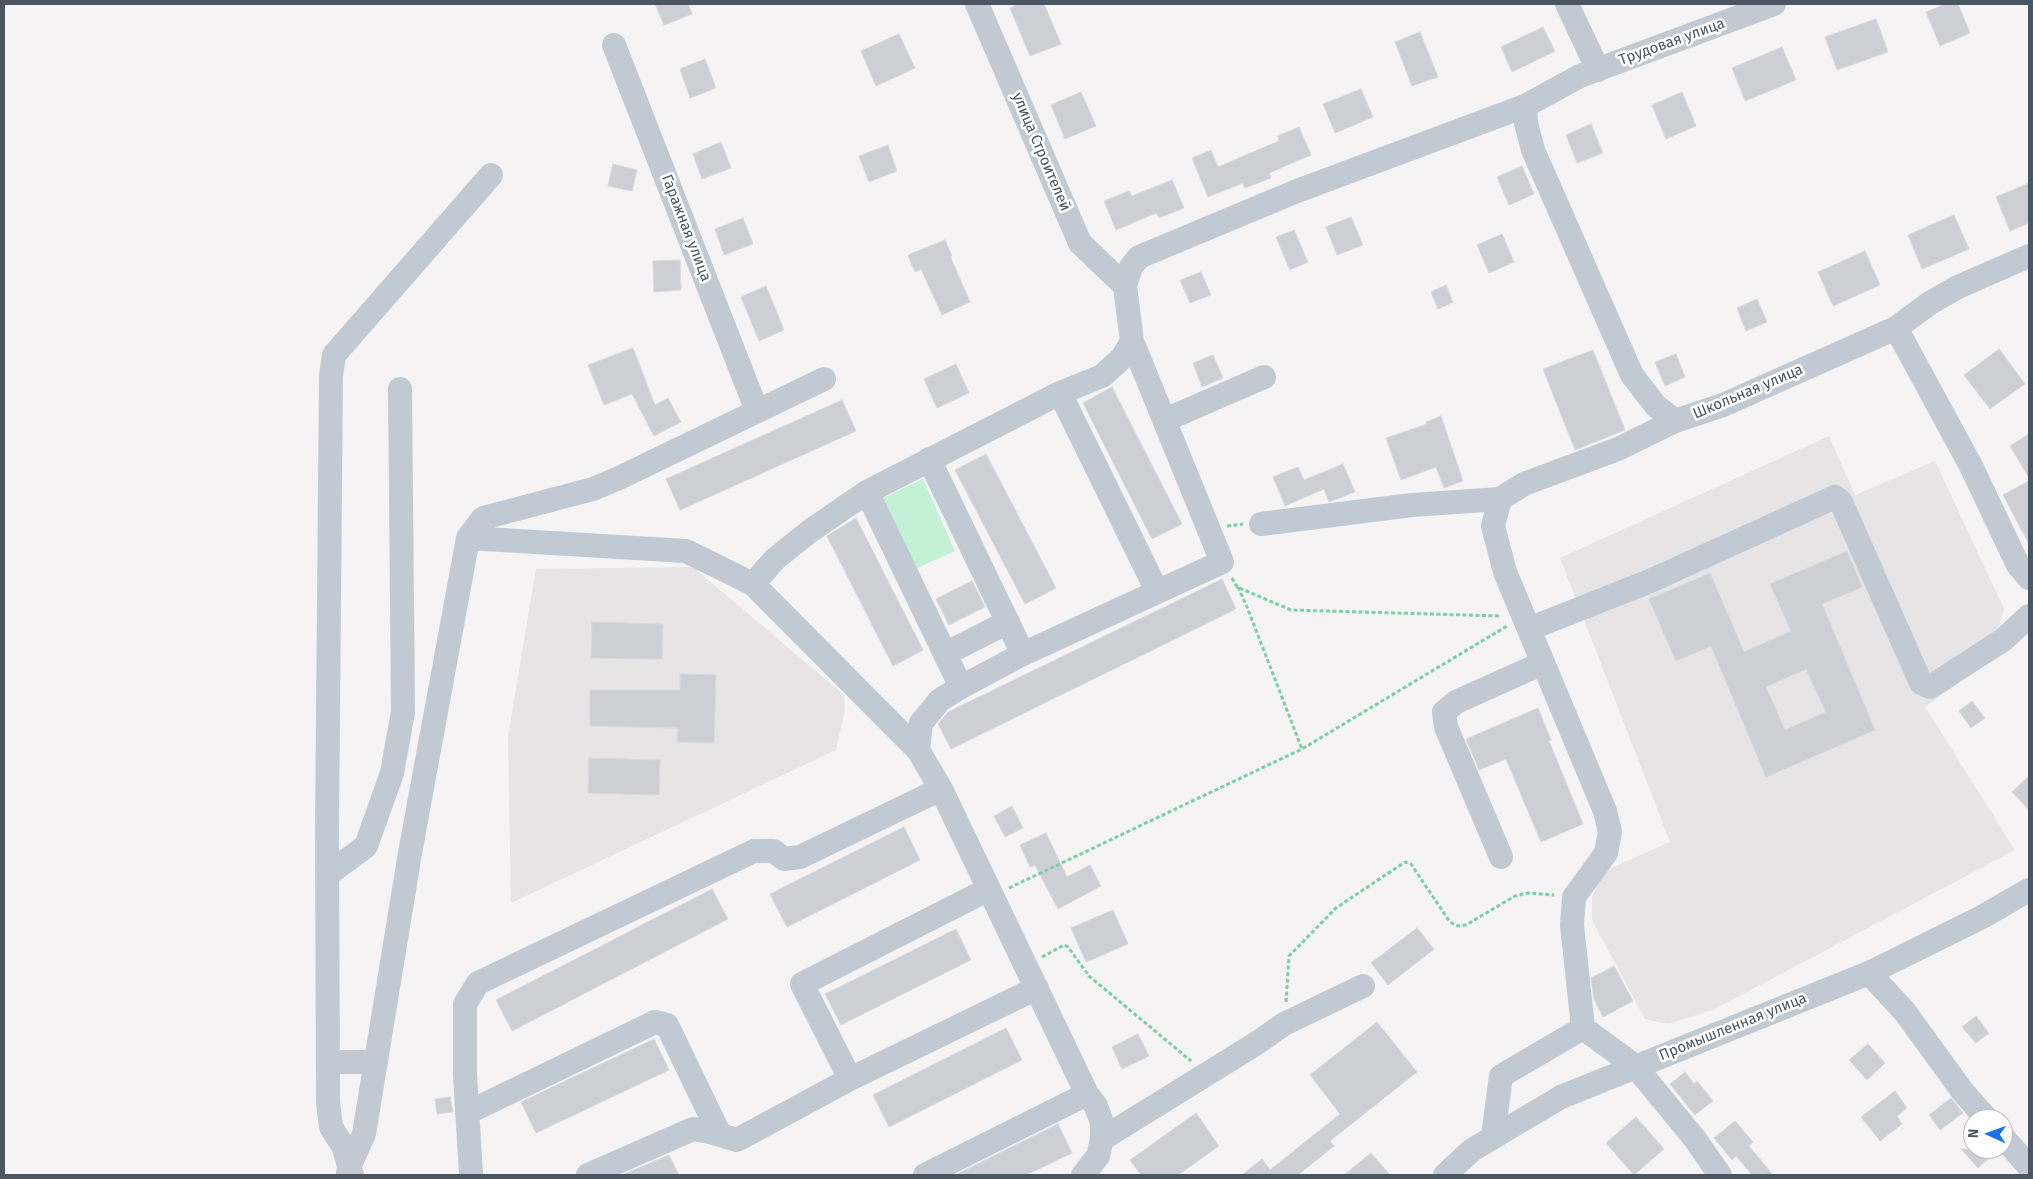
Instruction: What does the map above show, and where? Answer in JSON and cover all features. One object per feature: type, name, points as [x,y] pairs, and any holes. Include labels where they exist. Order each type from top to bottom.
[{"type":"street","name":"улица Строителей","points":[[977,4],[1080,244],[1125,286]]},
{"type":"street","points":[[1567,4],[1598,70]]},
{"type":"street","name":"Трудовая улица","points":[[1125,286],[1131,267],[1139,257],[1153,249],[1297,191],[1525,106],[1580,76],[1774,4]]},
{"type":"street","name":"Гаражная улица","points":[[614,45],[757,411]]},
{"type":"street","name":"Школьная улица","points":[[1525,106],[1526,123],[1533,150],[1632,375],[1656,406],[1674,422],[1723,406],[1896,328],[1930,303],[1958,286],[2029,256]]},
{"type":"street","points":[[350,1172],[343,1146],[331,1127],[328,1102],[327,875],[331,376],[334,355],[491,175]]},
{"type":"street","points":[[918,750],[921,723],[940,700],[961,687],[1023,654],[1222,562],[1132,341],[1125,286]]},
{"type":"street","points":[[1896,328],[1971,466],[2018,565],[2029,578]]},
{"type":"street","points":[[753,584],[782,554],[810,531],[866,492],[1060,393],[1102,376],[1122,358],[1132,341]]},
{"type":"street","points":[[1165,420],[1264,377]]},
{"type":"street","points":[[350,1172],[364,1134],[410,853],[468,538],[483,518],[593,489],[824,379]]},
{"type":"street","points":[[327,875],[366,846],[392,773],[404,712],[400,389]]},
{"type":"street","points":[[1060,393],[1157,591]]},
{"type":"street","points":[[1261,524],[1412,504],[1500,499],[1524,484],[1618,449],[1674,422]]},
{"type":"street","points":[[929,459],[1023,654]]},
{"type":"street","points":[[866,492],[961,687]]},
{"type":"street","points":[[1526,623],[1650,580],[1835,497],[1841,502],[1921,683],[1930,687],[2003,640],[2029,616]]},
{"type":"street","points":[[1500,499],[1493,526],[1505,572],[1605,811],[1610,832],[1606,853],[1574,897],[1572,925],[1583,1028],[1635,1066],[1695,1140],[1720,1175]]},
{"type":"street","points":[[468,538],[686,551],[753,584],[918,750],[941,789],[1087,1094],[1096,1106],[1102,1123],[1102,1139],[1098,1156],[1082,1175]]},
{"type":"street","points":[[945,654],[1008,622]]},
{"type":"street","points":[[1502,856],[1446,728],[1444,712],[1456,702],[1543,663]]},
{"type":"street","points":[[471,1175],[465,1074],[465,1004],[478,983],[754,851],[774,851],[784,859],[800,857],[941,789]]},
{"type":"street","name":"Промышленная улица","points":[[1445,1175],[1472,1150],[1562,1096],[1869,973],[1982,917],[2029,890]]},
{"type":"street","points":[[850,1080],[802,984],[991,892]]},
{"type":"street","points":[[1869,973],[1905,1012],[1963,1092],[1978,1109]]},
{"type":"street","points":[[1102,1139],[1284,1024],[1363,986]]},
{"type":"street","points":[[588,1175],[692,1129],[737,1140],[850,1080],[1037,988]]},
{"type":"street","points":[[467,1113],[655,1022],[667,1025],[720,1135]]},
{"type":"street","points":[[1493,1137],[1501,1076],[1583,1028]]},
{"type":"street","points":[[328,1062],[375,1062]]},
{"type":"street","points":[[925,1175],[1087,1094]]},
{"type":"street","points":[[2013,1149],[2029,1167]]},
{"type":"path","points":[[1210,530],[1237,524],[1261,524]]},
{"type":"path","points":[[1222,562],[1247,607],[1302,749]]},
{"type":"path","points":[[1237,586],[1291,610],[1526,623]]},
{"type":"path","points":[[991,892],[1302,749],[1526,623]]},
{"type":"path","points":[[1284,1024],[1289,956],[1336,908],[1405,862],[1411,864],[1450,922],[1458,926],[1466,926],[1515,896],[1528,893],[1574,897]]},
{"type":"path","points":[[1026,965],[1064,945],[1068,946],[1089,976],[1207,1074]]},
{"type":"shaded area","points":[[1829,436],[1855,495],[1935,461],[2004,609],[1996,635],[1946,666],[1956,685],[1925,707],[2015,850],[1713,1010],[1668,1024],[1645,1019],[1592,920],[1592,898],[1602,872],[1670,842],[1560,558]]},
{"type":"shaded area","points":[[693,567],[844,695],[845,710],[836,750],[511,903],[508,738],[536,569]]},
{"type":"green space","points":[[923,479],[955,551],[915,569],[883,498]]},
{"type":"building","points":[[655,4],[688,4],[692,14],[664,25]]},
{"type":"building","points":[[1019,4],[1044,4],[1061,44],[1030,56],[1010,8]]},
{"type":"building","points":[[1946,4],[1958,4],[1970,33],[1940,46],[1926,12]]},
{"type":"building","points":[[1876,19],[1888,52],[1837,70],[1825,37]]},
{"type":"building","points":[[1543,27],[1555,51],[1512,72],[1501,47]]},
{"type":"building","points":[[1420,32],[1438,77],[1412,86],[1395,42]]},
{"type":"building","points":[[899,34],[915,68],[876,86],[861,51]]},
{"type":"building","points":[[1782,47],[1796,80],[1745,101],[1732,68]]},
{"type":"building","points":[[705,59],[716,88],[690,98],[680,69]]},
{"type":"building","points":[[1361,89],[1373,117],[1335,133],[1323,104]]},
{"type":"building","points":[[1081,92],[1096,126],[1065,139],[1051,105]]},
{"type":"building","points":[[1682,92],[1696,126],[1666,139],[1652,105]]},
{"type":"building","points":[[1591,124],[1603,153],[1577,163],[1566,135]]},
{"type":"building","points":[[1299,127],[1311,155],[1269,173],[1271,178],[1245,188],[1243,183],[1208,197],[1192,158],[1211,150],[1218,167],[1279,141],[1278,136]]},
{"type":"building","points":[[721,142],[731,168],[702,179],[693,154]]},
{"type":"building","points":[[888,145],[897,171],[869,182],[859,156]]},
{"type":"building","points":[[613,164],[637,170],[632,191],[608,186]]},
{"type":"building","points":[[1522,166],[1534,194],[1509,205],[1497,177]]},
{"type":"building","points":[[1172,180],[1184,208],[1159,218],[1156,213],[1116,230],[1104,201],[1129,191],[1132,196]]},
{"type":"building","points":[[2029,183],[2029,223],[2010,231],[1996,197]]},
{"type":"building","points":[[1954,215],[1969,249],[1922,269],[1908,235]]},
{"type":"building","points":[[1351,217],[1363,245],[1337,255],[1326,227]]},
{"type":"building","points":[[743,218],[753,244],[724,255],[715,229]]},
{"type":"building","points":[[1294,230],[1308,262],[1290,270],[1276,237]]},
{"type":"building","points":[[1502,234],[1514,262],[1489,273],[1477,245]]},
{"type":"building","points":[[945,240],[970,302],[942,315],[921,269],[915,272],[908,255]]},
{"type":"building","points":[[1865,251],[1880,285],[1833,306],[1818,272]]},
{"type":"building","points":[[680,260],[681,290],[654,292],[653,261]]},
{"type":"building","points":[[1201,272],[1211,295],[1190,303],[1180,280]]},
{"type":"building","points":[[1446,285],[1453,302],[1438,309],[1431,292]]},
{"type":"building","points":[[766,286],[784,330],[759,341],[741,297]]},
{"type":"building","points":[[1757,299],[1767,322],[1746,331],[1737,308]]},
{"type":"building","points":[[633,348],[655,405],[668,398],[681,422],[654,436],[632,394],[604,405],[588,365]]},
{"type":"building","points":[[1999,349],[2025,384],[1990,409],[1964,375]]},
{"type":"building","points":[[1593,350],[1625,430],[1575,450],[1543,369]]},
{"type":"building","points":[[1676,354],[1685,377],[1665,386],[1655,362]]},
{"type":"building","points":[[1213,355],[1223,378],[1202,387],[1193,363]]},
{"type":"building","points":[[956,364],[969,393],[937,408],[924,379]]},
{"type":"building","points":[[1112,387],[1182,524],[1152,539],[1083,403]]},
{"type":"building","points":[[842,400],[856,431],[680,510],[666,479]]},
{"type":"building","points":[[1441,416],[1463,481],[1444,488],[1436,467],[1401,480],[1386,438],[1427,424],[1426,422]]},
{"type":"building","points":[[2029,434],[2029,478],[2010,446]]},
{"type":"building","points":[[986,454],[1056,588],[1025,604],[955,470]]},
{"type":"building","points":[[1343,464],[1355,492],[1329,502],[1324,489],[1285,506],[1273,477],[1298,467],[1304,480]]},
{"type":"building","points":[[2029,481],[2029,544],[2003,495]]},
{"type":"building","points":[[856,518],[923,650],[893,666],[827,536]]},
{"type":"building","points":[[1847,551],[1862,587],[1822,604],[1875,730],[1766,777],[1711,646],[1676,661],[1649,599],[1710,573],[1744,652],[1791,631],[1770,584]],"holes":[[[1806,669],[1826,712],[1785,730],[1766,687]]]},
{"type":"building","points":[[1222,579],[1236,609],[951,749],[938,724],[948,712]]},
{"type":"building","points":[[972,581],[985,607],[949,625],[936,599]]},
{"type":"building","points":[[592,622],[663,624],[662,659],[591,658]]},
{"type":"building","points":[[680,674],[716,675],[714,743],[677,742],[678,728],[590,726],[590,690],[680,690]]},
{"type":"building","points":[[1972,701],[1985,718],[1971,728],[1959,711]]},
{"type":"building","points":[[1538,708],[1551,740],[1549,741],[1583,824],[1541,842],[1506,759],[1479,770],[1466,739]]},
{"type":"building","points":[[589,758],[660,760],[659,795],[588,793]]},
{"type":"building","points":[[2029,776],[2029,810],[2012,792]]},
{"type":"building","points":[[1012,806],[1023,828],[1005,837],[994,816]]},
{"type":"building","points":[[904,827],[920,860],[787,927],[770,894]]},
{"type":"building","points":[[1046,833],[1067,877],[1090,865],[1101,886],[1058,909],[1035,865],[1030,867],[1020,845]]},
{"type":"building","points":[[712,889],[728,919],[512,1031],[496,1000]]},
{"type":"building","points":[[1113,910],[1128,944],[1086,962],[1071,928]]},
{"type":"building","points":[[1417,928],[1434,949],[1388,985],[1371,963]]},
{"type":"building","points":[[956,929],[971,960],[841,1025],[825,994]]},
{"type":"building","points":[[1614,966],[1633,1001],[1603,1017],[1594,999],[1591,978]]},
{"type":"building","points":[[1976,1016],[1989,1033],[1976,1043],[1962,1027]]},
{"type":"building","points":[[1377,1022],[1417,1072],[1330,1141],[1334,1146],[1298,1175],[1242,1175],[1262,1159],[1270,1170],[1340,1114],[1310,1075]]},
{"type":"building","points":[[1006,1028],[1022,1060],[889,1127],[873,1095]]},
{"type":"building","points":[[1138,1034],[1149,1056],[1122,1069],[1112,1047]]},
{"type":"building","points":[[654,1039],[669,1070],[536,1133],[521,1102]]},
{"type":"building","points":[[1868,1044],[1885,1063],[1867,1080],[1849,1060]]},
{"type":"building","points":[[1685,1072],[1694,1084],[1697,1081],[1713,1101],[1695,1115],[1670,1084]]},
{"type":"building","points":[[1895,1091],[1907,1108],[1897,1116],[1902,1124],[1880,1141],[1861,1117]]},
{"type":"building","points":[[450,1097],[453,1112],[437,1114],[435,1099]]},
{"type":"building","points":[[1951,1098],[1963,1113],[1940,1130],[1929,1115]]},
{"type":"building","points":[[1196,1113],[1219,1146],[1178,1175],[1141,1175],[1130,1160]]},
{"type":"building","points":[[1636,1117],[1664,1149],[1634,1175],[1606,1143]]},
{"type":"building","points":[[1735,1121],[1753,1142],[1749,1146],[1773,1175],[1752,1175],[1736,1156],[1732,1160],[1714,1138]]},
{"type":"building","points":[[1058,1124],[1072,1153],[1026,1175],[955,1175]]},
{"type":"building","points":[[1371,1153],[1390,1175],[1344,1175]]},
{"type":"building","points":[[669,1155],[679,1175],[622,1175],[624,1174]]},
{"type":"building","points":[[1970,1159],[1988,1159],[1978,1168]]}]
